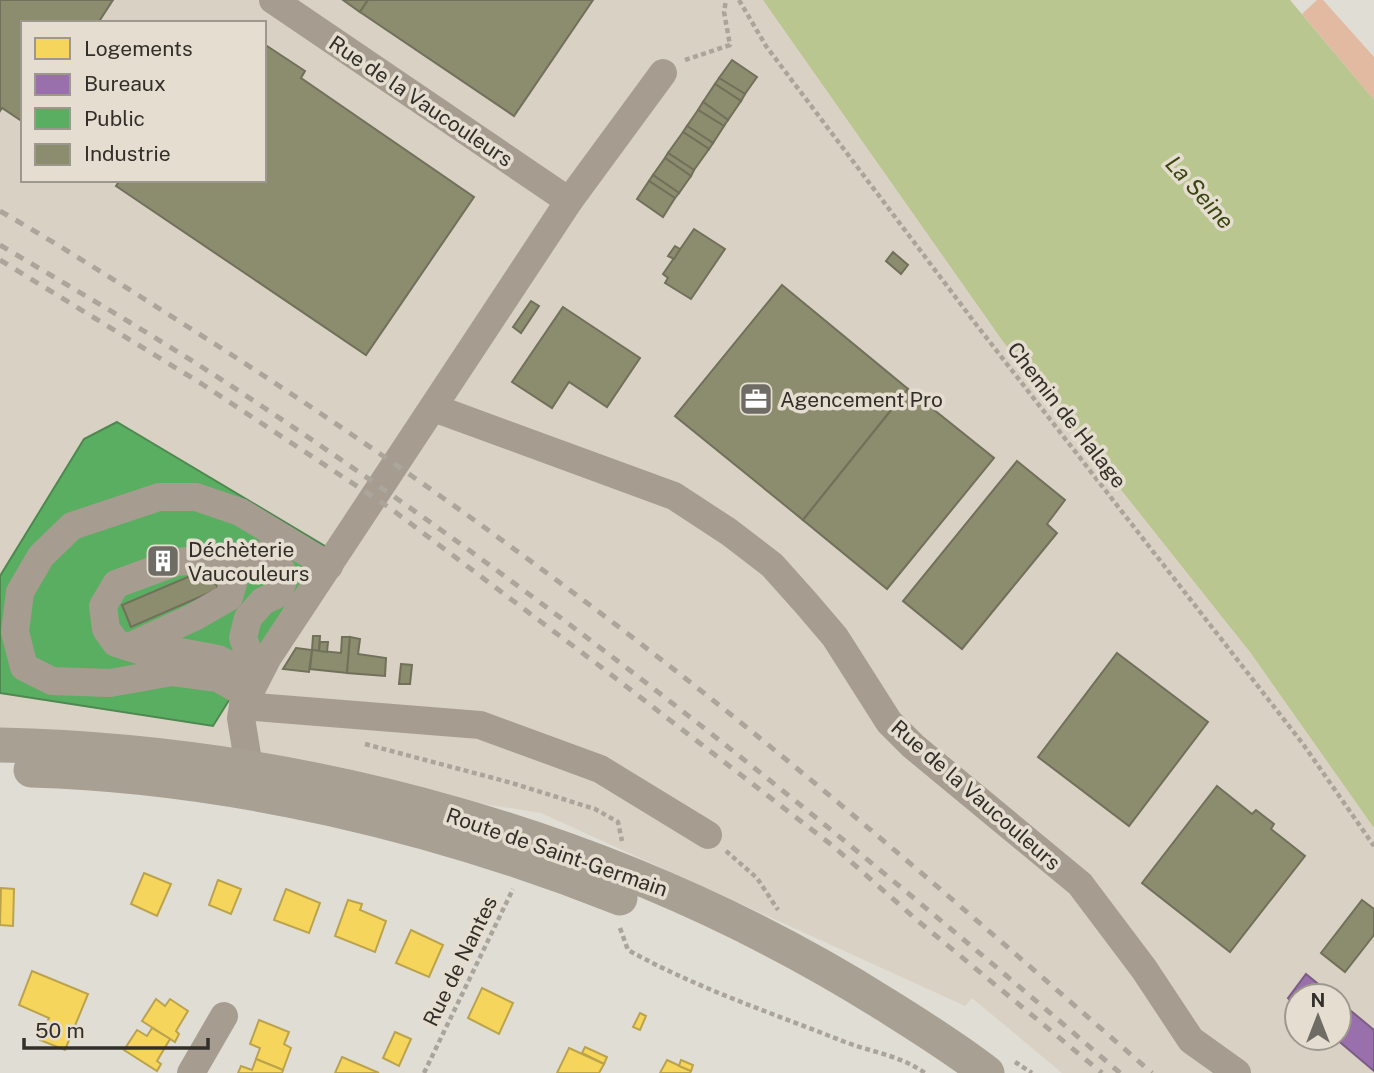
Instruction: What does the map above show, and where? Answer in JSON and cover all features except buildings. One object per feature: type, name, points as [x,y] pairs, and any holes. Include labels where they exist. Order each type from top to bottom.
[{"type":"main road","name":"Route de Saint-Germain","points":[[0,745],[136,752],[231,778],[328,784],[475,820],[639,879],[703,906],[792,950],[854,985],[946,1043],[987,1073]]},
{"type":"main road","points":[[0,769],[231,778],[447,838],[525,863],[730,943],[880,1022],[961,1073]]},
{"type":"street","name":"Rue de la Vaucouleurs","points":[[273,0],[569,201]]},
{"type":"street","points":[[251,692],[329,566],[569,201],[663,73]]},
{"type":"street","name":"Rue de la Vaucouleurs","points":[[434,408],[674,496],[729,532],[772,565],[835,637],[889,722],[913,746],[1080,884],[1144,969],[1191,1040],[1237,1073]]},
{"type":"street","points":[[329,566],[240,512],[196,497],[159,497],[72,526],[41,556],[20,592],[15,632],[24,667],[52,681],[110,683],[172,672],[218,678],[251,692],[480,725],[600,769],[708,835]]},
{"type":"street","points":[[231,778],[251,692],[249,654],[243,638],[248,618],[263,601],[278,594],[284,578],[278,562],[260,555],[176,562],[116,584],[103,606],[106,629],[116,643],[141,651],[175,651],[218,659],[251,692]]},
{"type":"street","points":[[129,647],[194,617],[229,597],[234,580],[232,556]]},
{"type":"street","points":[[191,1073],[223,1016]]},
{"type":"path","points":[[663,73],[683,61],[730,45],[724,12],[726,0]]},
{"type":"path","name":"Chemin de Halage","points":[[739,0],[766,46],[992,345],[1303,744],[1374,846]]},
{"type":"path","points":[[356,741],[512,783],[595,809],[618,822],[623,844]]},
{"type":"path","name":"Rue de Nantes","points":[[424,1073],[525,863]]},
{"type":"path","points":[[620,928],[628,950],[662,969],[852,1044],[911,1063],[925,1073]]},
{"type":"shaded area","points":[[0,0],[763,0],[1250,652],[1374,828],[1374,1073],[1062,1073],[972,998],[965,1006],[541,813],[0,728]]},
{"type":"shaded area","points":[[1317,0],[1323,0],[1374,57],[1374,100],[1302,14]]},
{"type":"water","name":"La Seine","points":[[763,0],[1290,0],[1374,100],[1374,828],[1250,652],[1002,340]]},
{"type":"railway","points":[[0,211],[116,281],[311,407],[556,580],[676,671],[797,769],[1152,1073]]},
{"type":"railway","points":[[0,245],[231,386],[375,483],[485,562],[702,726],[808,811],[1120,1073]]},
{"type":"railway","points":[[0,260],[202,384],[390,508],[833,846],[918,921],[1102,1073]]},
{"type":"place","name":"Agencement Pro","points":[[756,399]]},
{"type":"place","name":"Déchèterie Vaucouleurs","points":[[163,561]]}]
